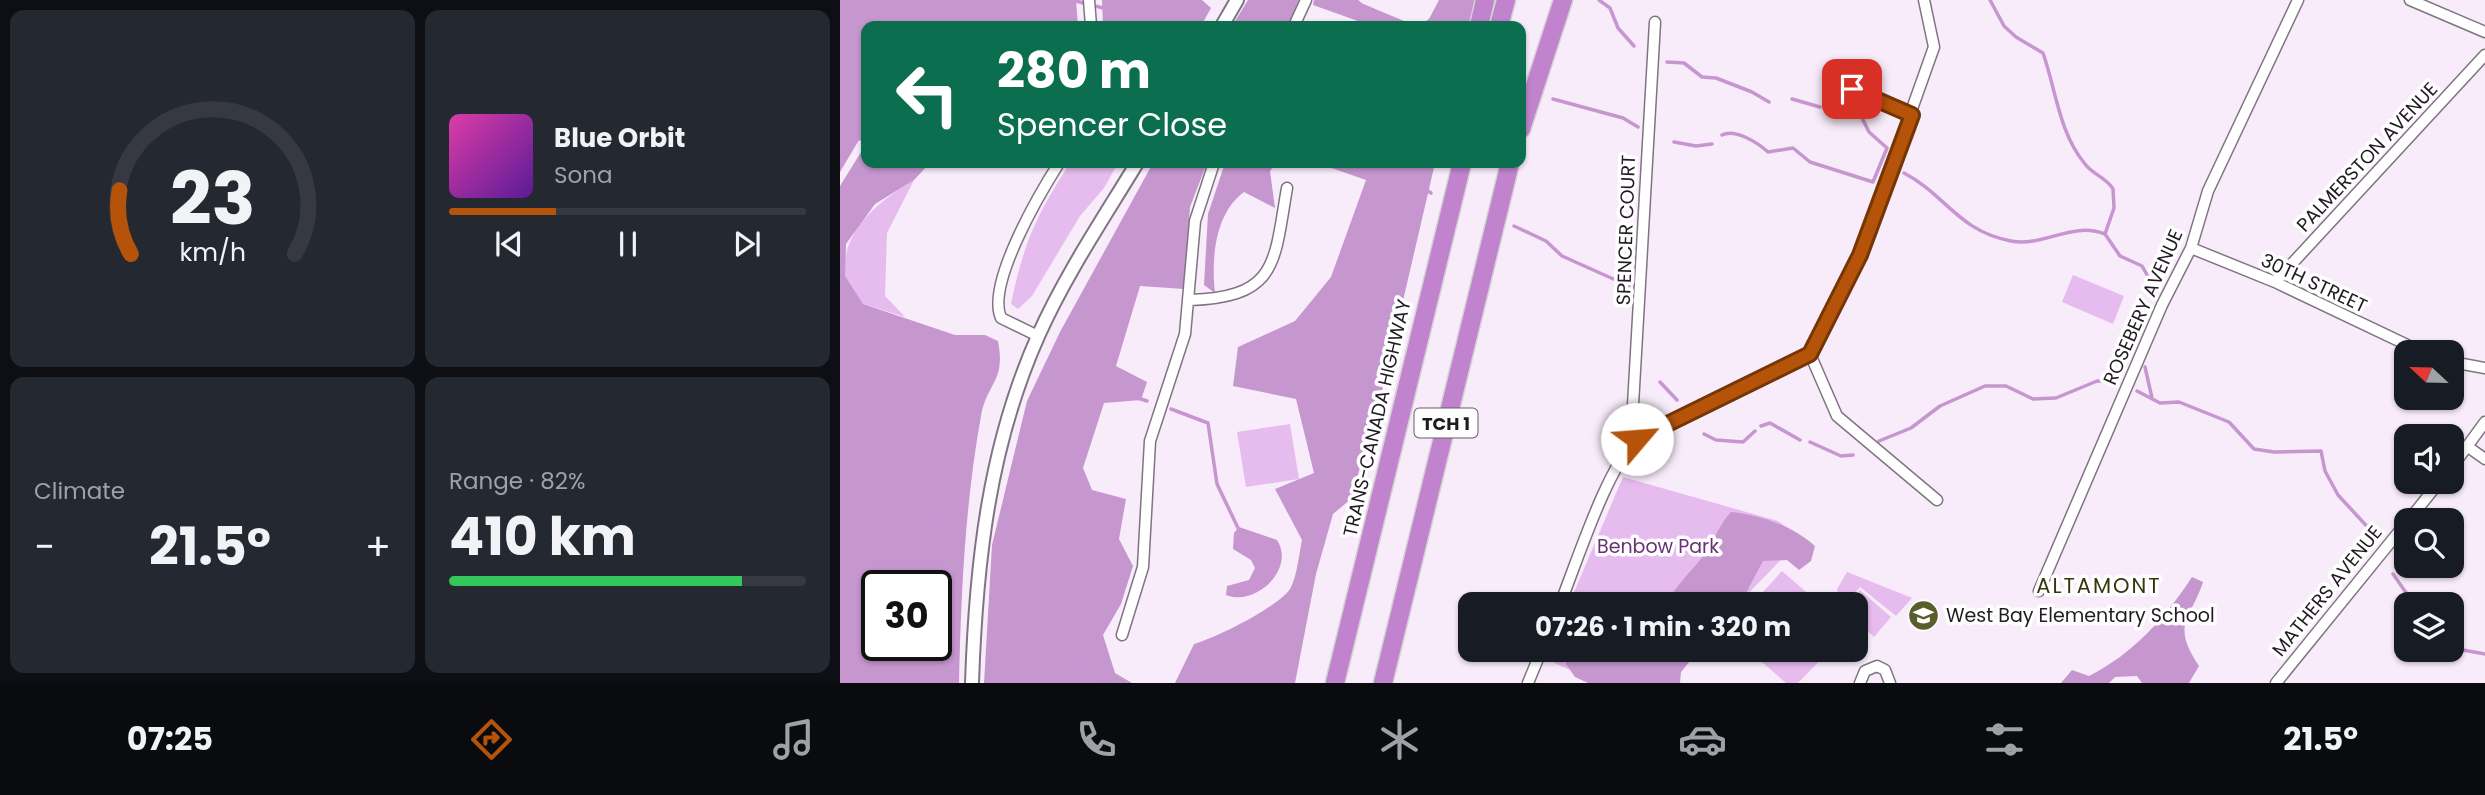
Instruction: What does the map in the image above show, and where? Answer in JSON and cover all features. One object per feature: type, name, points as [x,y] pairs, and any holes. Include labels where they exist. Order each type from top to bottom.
[{"type":"highway","points":[[1480,21],[1485,0]]},
{"type":"highway","points":[[1500,21],[1506,0]]},
{"type":"highway","points":[[1526,101],[1550,0]]},
{"type":"highway","points":[[1526,114],[1563,0]]},
{"type":"highway","points":[[1417,338],[1449,168]]},
{"type":"highway","name":"TRANS-CANADA HIGHWAY","points":[[1335,683],[1417,338],[1461,168]]},
{"type":"highway","name":"TCH 1","points":[[1383,683],[1509,168]]},
{"type":"street","points":[[1089,0],[1091,21]]},
{"type":"street","points":[[1225,21],[1237,0]]},
{"type":"street","points":[[1296,21],[1306,0]]},
{"type":"street","points":[[1565,592],[1620,458],[1637,439],[1810,354],[1860,255],[1934,47],[1924,0]]},
{"type":"street","name":"ROSEBERY AVENUE","points":[[2039,591],[2162,305],[2190,248],[2208,191],[2298,0]]},
{"type":"street","points":[[2410,0],[2485,32]]},
{"type":"street","name":"SPENCER COURT","points":[[1637,439],[1633,405],[1655,22]]},
{"type":"street","name":"PALMERSTON AVENUE","points":[[2275,282],[2485,55]]},
{"type":"street","points":[[1840,76],[1852,89],[1912,115]]},
{"type":"street","points":[[1038,336],[1001,318],[998,300],[1023,223],[1056,168]]},
{"type":"street","points":[[972,683],[977,575],[989,492],[1009,413],[1038,336],[1083,252],[1134,168]]},
{"type":"street","points":[[1122,635],[1143,567],[1148,457],[1154,423],[1181,348],[1189,300],[1193,232],[1212,168]]},
{"type":"street","points":[[1189,300],[1209,301],[1239,293],[1261,281],[1276,248],[1287,188]]},
{"type":"street","name":"30TH STREET","points":[[2190,248],[2275,282],[2397,340]]},
{"type":"street","points":[[1810,354],[1837,416],[1937,500]]},
{"type":"street","points":[[2464,364],[2485,368]]},
{"type":"street","points":[[2464,452],[2485,422]]},
{"type":"street","points":[[2468,447],[2485,459]]},
{"type":"street","name":"MATHERS AVENUE","points":[[2418,508],[2429,494]]},
{"type":"street","name":"MATHERS AVENUE","points":[[2276,683],[2394,537]]},
{"type":"street","points":[[1528,683],[1537,662]]},
{"type":"street","points":[[1860,683],[1865,671],[1877,666],[1885,670],[1890,683]]},
{"type":"green space","points":[[1067,168],[1115,168],[1104,188],[1080,216],[1032,296],[1018,309],[1011,304],[1021,263],[1048,199]]},
{"type":"green space","points":[[914,180],[887,233],[885,296],[905,317],[863,304],[845,276],[845,259],[849,244],[865,218]]},
{"type":"green space","points":[[2073,275],[2124,296],[2113,324],[2062,302]]},
{"type":"green space","points":[[1290,424],[1299,479],[1246,487],[1237,432]]},
{"type":"green space","name":"Benbow Park","points":[[1623,477],[1778,521],[1802,538],[1750,592],[1574,592]]},
{"type":"green space","points":[[1782,571],[1806,592],[1763,592]]},
{"type":"green space","points":[[1847,572],[1912,598],[1896,616],[1860,587],[1856,592],[1838,592]]},
{"type":"green space","points":[[1868,597],[1891,617],[1874,637],[1868,632]]},
{"type":"green space","points":[[1552,662],[1657,662],[1598,683]]},
{"type":"green space","points":[[1762,662],[1818,662],[1798,683],[1786,683]]},
{"type":"shaded area","points":[[840,0],[1076,0],[1078,21],[861,21],[861,141],[859,140],[840,172]]},
{"type":"shaded area","points":[[1102,0],[1202,0],[1211,8],[1204,21],[1103,21]]},
{"type":"shaded area","points":[[1248,0],[1299,0],[1290,21],[1235,21]]},
{"type":"shaded area","points":[[1314,0],[1354,0],[1404,21],[1358,21],[1313,5]]},
{"type":"shaded area","points":[[1439,0],[1478,0],[1472,21],[1426,21]]},
{"type":"shaded area","points":[[861,152],[861,168],[925,168],[914,180],[875,204],[846,244],[845,276],[863,304],[955,335],[985,335],[998,341],[1000,365],[981,416],[971,482],[959,683],[840,683],[840,186]]},
{"type":"shaded area","points":[[1150,168],[1205,168],[1190,207],[1184,289],[1140,286],[1116,366],[1147,382],[1141,400],[1104,403],[1083,468],[1092,490],[1126,499],[1119,539],[1133,566],[1121,604],[1103,635],[1115,673],[1132,683],[984,683],[992,545],[1027,401],[1060,332]]},
{"type":"shaded area","points":[[1223,168],[1272,168],[1270,171],[1275,208],[1244,192],[1234,201],[1221,224],[1215,252],[1215,293],[1204,285],[1208,214]]},
{"type":"shaded area","points":[[1331,168],[1434,168],[1383,387],[1351,499],[1333,514],[1316,574],[1295,683],[1175,683],[1194,644],[1231,629],[1260,613],[1290,589],[1302,540],[1275,489],[1314,473],[1296,399],[1233,386],[1238,347],[1295,321],[1331,277],[1366,180]]},
{"type":"shaded area","points":[[1731,512],[1765,519],[1786,527],[1815,546],[1811,561],[1799,570],[1787,560],[1763,561],[1746,592],[1674,592],[1704,555]]},
{"type":"shaded area","points":[[1239,527],[1277,540],[1281,563],[1270,583],[1260,591],[1237,597],[1226,595],[1227,586],[1249,580],[1255,568],[1251,560],[1233,549],[1234,533]]},
{"type":"shaded area","points":[[2192,577],[2203,582],[2186,623],[2186,641],[2199,666],[2189,683],[2142,683],[2137,676],[2115,677],[2109,683],[2061,683],[2072,670],[2089,676],[2134,646],[2160,620]]},
{"type":"shaded area","points":[[1689,662],[1681,672],[1680,683],[1588,683],[1575,677],[1566,664]]},
{"type":"waterway","points":[[1072,0],[1146,21]]},
{"type":"waterway","points":[[1356,0],[1386,21]]},
{"type":"waterway","points":[[1599,0],[1610,8],[1618,28],[1634,46]]},
{"type":"waterway","points":[[1990,0],[2004,26],[2016,37],[2043,53],[2069,139],[2088,167],[2113,189],[2114,208],[2105,234]]},
{"type":"waterway","points":[[840,19],[861,23]]},
{"type":"waterway","points":[[1667,62],[1684,63],[1702,77],[1716,78],[1769,102]]},
{"type":"waterway","points":[[1553,99],[1623,118],[1638,127]]},
{"type":"waterway","points":[[1792,99],[1820,107]]},
{"type":"waterway","points":[[1834,109],[1839,111]]},
{"type":"waterway","points":[[1722,135],[1740,135],[1768,152],[1793,148],[1810,162],[1873,182],[1887,148],[1869,132],[1861,116]]},
{"type":"waterway","points":[[1674,142],[1696,146],[1712,144]]},
{"type":"waterway","points":[[1402,168],[1404,174],[1431,193]]},
{"type":"waterway","points":[[1904,173],[1965,221],[1993,236],[2023,242],[2081,230],[2105,234],[2120,256],[2142,266],[2155,289]]},
{"type":"waterway","points":[[1514,226],[1546,241],[1562,256],[1629,286]]},
{"type":"waterway","points":[[2145,367],[2152,398]]},
{"type":"waterway","points":[[1093,373],[1116,391],[1147,401]]},
{"type":"waterway","points":[[1879,441],[1911,428],[1940,406],[1985,386],[2006,386],[2033,399],[2056,398],[2097,381],[2109,381]]},
{"type":"waterway","points":[[1660,382],[1677,400]]},
{"type":"waterway","points":[[2137,391],[2160,403],[2179,402],[2229,422],[2254,449],[2274,452],[2321,451],[2325,471],[2338,495],[2374,534]]},
{"type":"waterway","points":[[1171,409],[1208,423],[1217,484],[1238,528]]},
{"type":"waterway","points":[[1761,426],[1770,423],[1800,440]]},
{"type":"waterway","points":[[1704,434],[1716,440],[1743,442],[1755,431]]},
{"type":"waterway","points":[[1810,442],[1841,456],[1853,455]]},
{"type":"waterway","points":[[840,477],[903,499],[951,530],[964,533]]},
{"type":"waterway","points":[[997,552],[1016,565],[1033,585],[1045,626],[1054,642],[1107,683]]},
{"type":"waterway","points":[[2393,574],[2406,592]]},
{"type":"waterway","points":[[2464,650],[2485,654]]},
{"type":"place","name":"West Bay Elementary School","points":[[1923,615]]},
{"type":"district","name":"ALTAMONT","points":[[2099,585]]},
{"type":"route","points":[[1637,439],[1810,354],[1860,255],[1912,115],[1852,89]]}]
